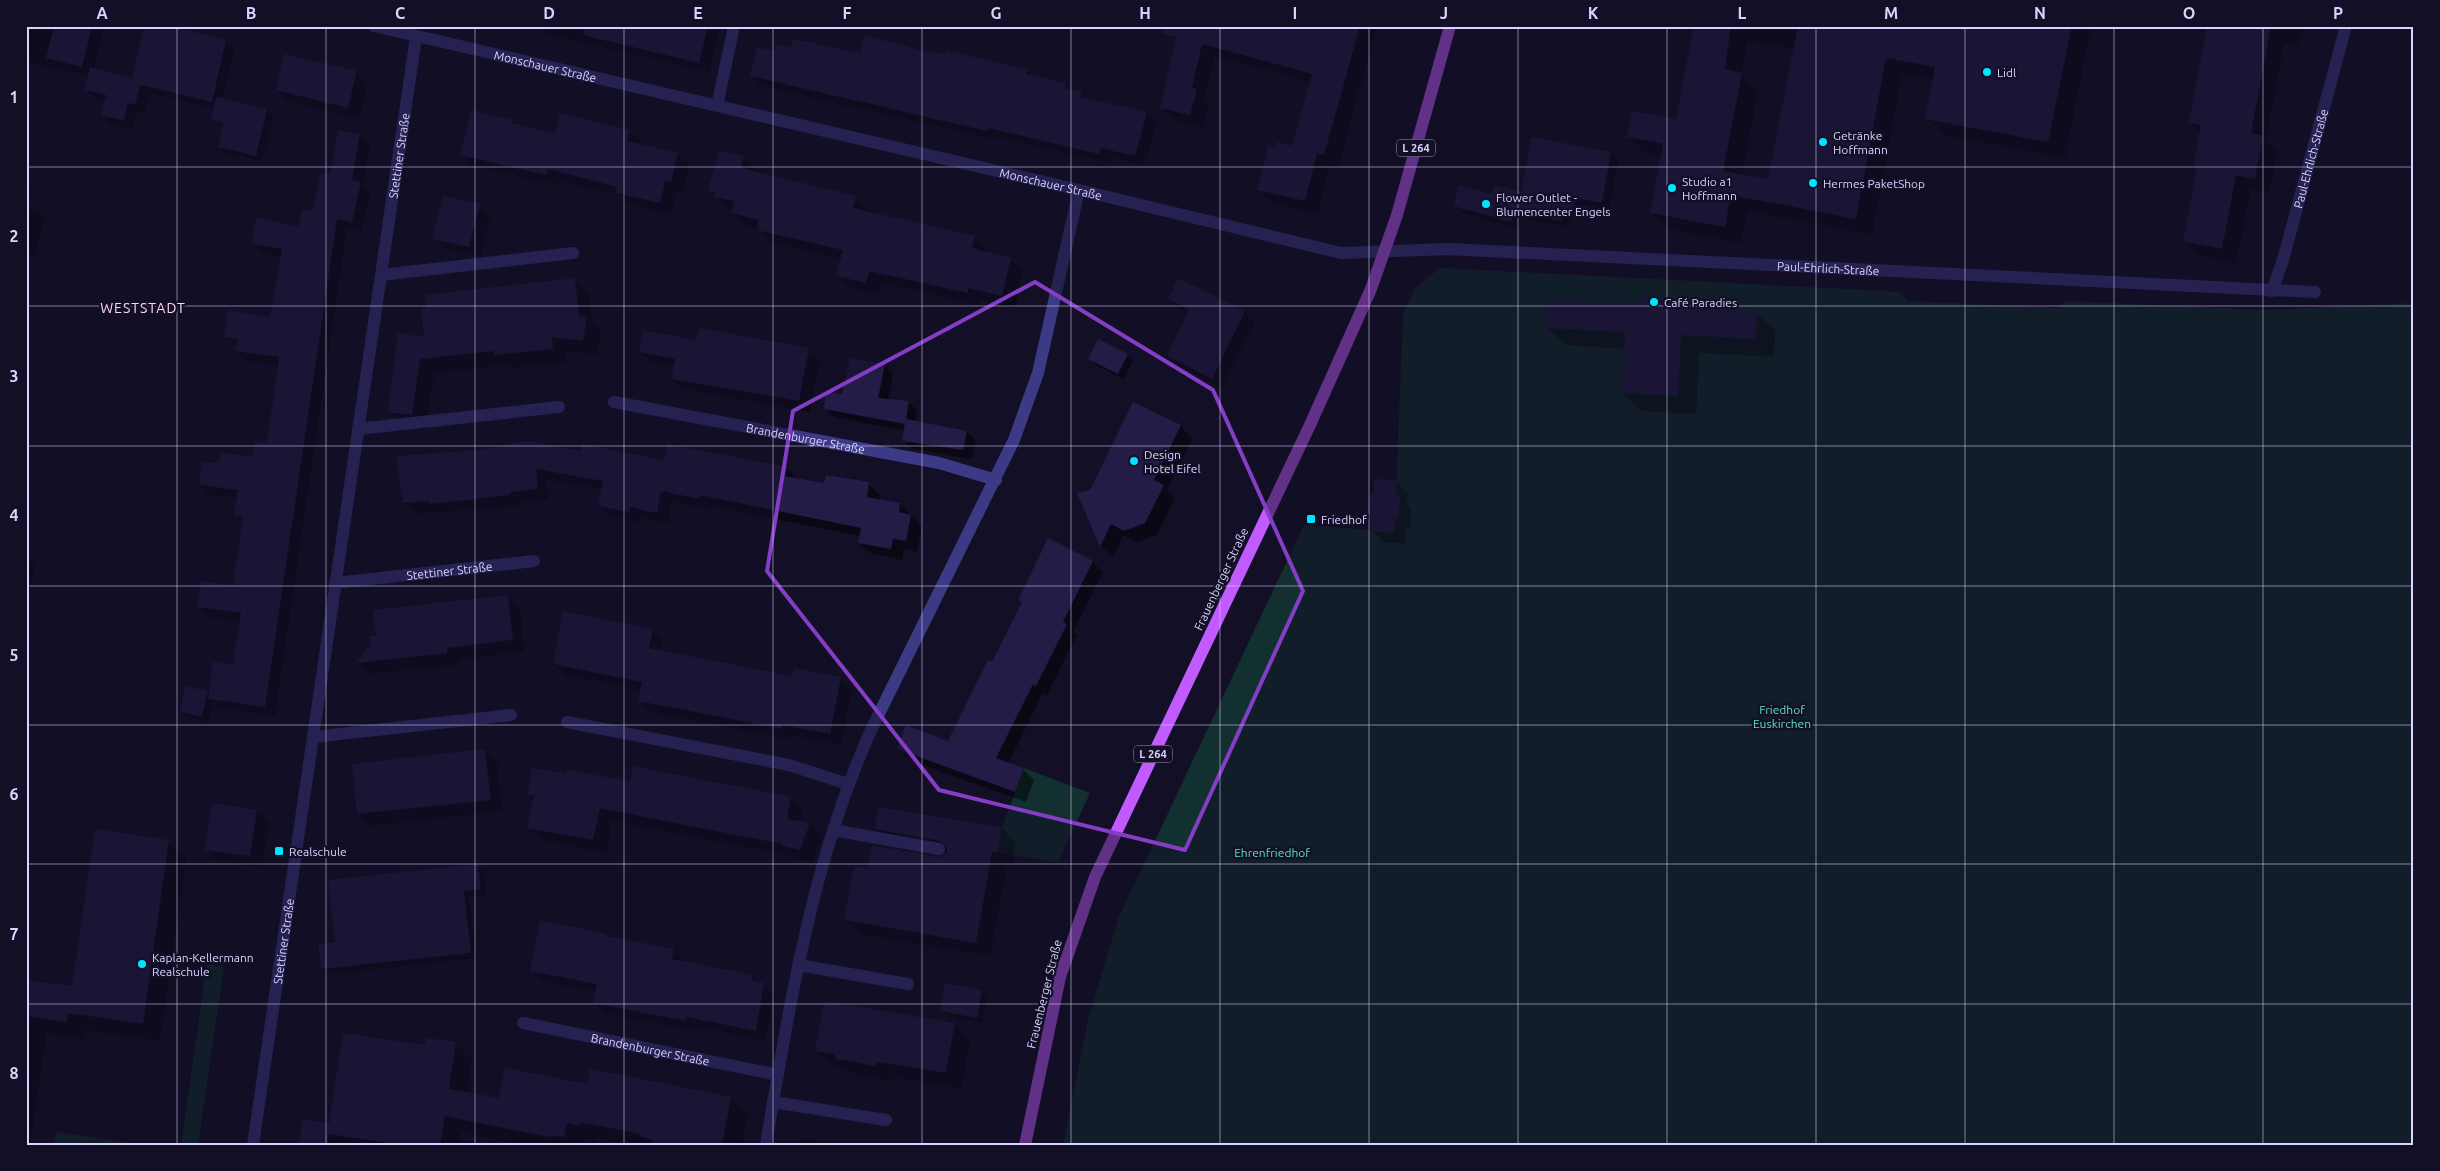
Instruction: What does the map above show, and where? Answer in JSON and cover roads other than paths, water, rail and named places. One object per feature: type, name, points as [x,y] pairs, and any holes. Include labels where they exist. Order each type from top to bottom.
[{"type":"main road","name":"Frauenberger Straße","points":[[1025,1145],[1060,977],[1076,925],[1095,877],[1332,376],[1371,289],[1385,252],[1450,26]]},
{"type":"street","name":"Monschauer Straße","points":[[374,26],[1341,253],[1385,252]]},
{"type":"street","points":[[717,106],[734,26]]},
{"type":"street","name":"Paul-Ehrlich-Straße","points":[[2272,291],[2283,260],[2346,26]]},
{"type":"street","name":"Stettiner Straße","points":[[253,1145],[416,37]]},
{"type":"street","points":[[766,1145],[798,965],[815,888],[848,784],[872,728],[996,480],[1014,440],[1038,373],[1079,190]]},
{"type":"street","name":"Paul-Ehrlich-Straße","points":[[1385,252],[1448,249],[2315,292]]},
{"type":"street","points":[[381,275],[573,253]]},
{"type":"street","name":"Brandenburger Straße","points":[[614,402],[939,463],[996,480]]},
{"type":"street","points":[[358,429],[559,407]]},
{"type":"street","name":"Stettiner Straße","points":[[335,583],[534,561]]},
{"type":"street","points":[[313,737],[511,715]]},
{"type":"street","points":[[567,722],[789,766],[848,784]]},
{"type":"street","points":[[833,830],[939,848]]},
{"type":"street","points":[[798,965],[908,984]]},
{"type":"street","name":"Brandenburger Straße","points":[[523,1023],[778,1075]]},
{"type":"street","points":[[773,1102],[886,1120]]},
{"type":"place","name":"Lidl","points":[[1987,72]]},
{"type":"place","name":"Getränke Hoffmann","points":[[1823,142]]},
{"type":"place","name":"Hermes PaketShop","points":[[1813,183]]},
{"type":"place","name":"Studio a1 Hoffmann","points":[[1672,188]]},
{"type":"place","name":"Flower Outlet - Blumencenter Engels","points":[[1486,204]]},
{"type":"place","name":"Café Paradies","points":[[1654,302]]},
{"type":"place","name":"Design Hotel Eifel","points":[[1134,461]]},
{"type":"place","name":"Friedhof","points":[[1311,519]]},
{"type":"place","name":"Realschule","points":[[279,851]]},
{"type":"place","name":"Kaplan-Kellermann Realschule","points":[[142,964]]},
{"type":"district","name":"WESTSTADT","points":[[143,308]]},
{"type":"park label","name":"Friedhof Euskirchen","points":[[1782,716]]},
{"type":"park label","name":"Ehrenfriedhof","points":[[1272,852]]}]
